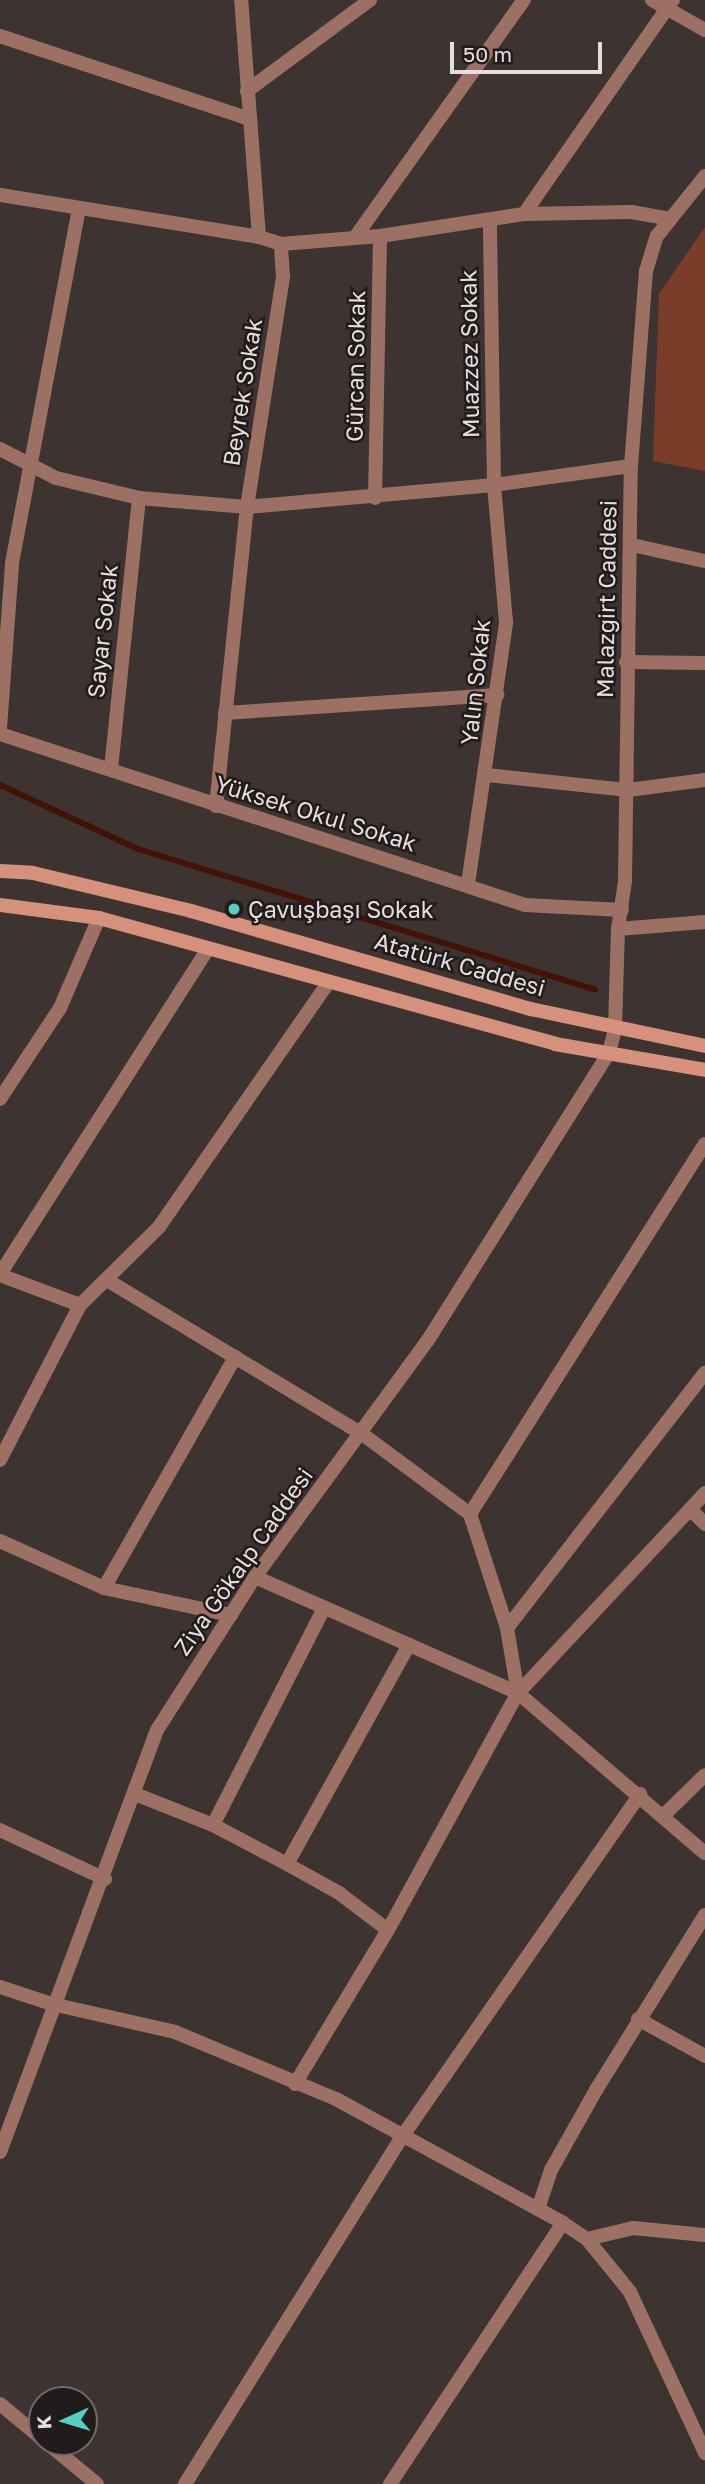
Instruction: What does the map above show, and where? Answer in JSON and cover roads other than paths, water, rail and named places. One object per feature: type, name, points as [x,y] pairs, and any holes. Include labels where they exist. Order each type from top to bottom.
[{"type":"main road","name":"Atatürk Caddesi","points":[[0,870],[33,873],[191,911],[531,1009],[612,1041],[705,1070]]},
{"type":"main road","name":"Atatürk Caddesi","points":[[0,905],[99,918],[327,984],[555,1044],[612,1041],[705,1046]]},
{"type":"street","points":[[241,0],[259,237]]},
{"type":"street","points":[[247,92],[370,0]]},
{"type":"street","points":[[356,236],[524,0]]},
{"type":"street","points":[[652,0],[670,4],[705,30]]},
{"type":"street","points":[[524,214],[670,4]]},
{"type":"street","points":[[0,36],[249,119]]},
{"type":"street","name":"Malazgirt Caddesi","points":[[612,1041],[628,790],[626,662],[632,545],[631,466],[646,271],[657,236],[705,176]]},
{"type":"street","points":[[0,195],[259,237],[281,244],[380,236],[490,222],[524,214],[631,212],[670,219]]},
{"type":"street","points":[[0,728],[12,563],[79,208]]},
{"type":"street","name":"Muazzez Sokak","points":[[490,222],[494,485]]},
{"type":"street","name":"Gürcan Sokak","points":[[374,498],[380,236]]},
{"type":"street","name":"Beyrek Sokak","points":[[216,806],[247,507],[284,276],[281,244]]},
{"type":"street","points":[[0,449],[56,478],[139,498],[247,507],[374,498],[631,466]]},
{"type":"street","name":"Yalın Sokak","points":[[468,884],[487,775],[506,622],[494,485]]},
{"type":"street","name":"Sayar Sokak","points":[[111,769],[139,498]]},
{"type":"street","points":[[632,545],[705,561]]},
{"type":"street","points":[[626,662],[705,663]]},
{"type":"street","points":[[225,713],[497,695]]},
{"type":"street","name":"Yüksek Okul Sokak","points":[[0,734],[216,806],[468,884],[525,905],[622,910]]},
{"type":"street","points":[[487,775],[628,790],[705,780]]},
{"type":"street","points":[[0,1099],[60,1009],[99,918]]},
{"type":"street","points":[[618,929],[705,922]]},
{"type":"street","points":[[80,1305],[0,1274],[208,949]]},
{"type":"street","points":[[0,1460],[80,1305],[159,1227],[327,984]]},
{"type":"street","name":"Ziya Gökalp Caddesi","points":[[0,2152],[52,2004],[105,1879],[157,1730],[255,1577],[428,1340],[612,1041]]},
{"type":"street","points":[[470,1514],[705,1144]]},
{"type":"street","points":[[107,1280],[361,1433],[470,1514],[507,1628],[518,1693]]},
{"type":"street","points":[[104,1588],[235,1357]]},
{"type":"street","points":[[507,1628],[705,1373]]},
{"type":"street","points":[[295,2084],[388,1930],[518,1693],[705,1493]]},
{"type":"street","points":[[691,1510],[705,1524]]},
{"type":"street","points":[[0,1541],[104,1588],[230,1615]]},
{"type":"street","points":[[255,1577],[323,1610],[518,1693],[640,1794],[705,1853]]},
{"type":"street","points":[[213,1825],[323,1610]]},
{"type":"street","points":[[287,1864],[410,1645]]},
{"type":"street","points":[[664,1815],[705,1774]]},
{"type":"street","points":[[135,1794],[213,1825],[287,1864],[339,1893],[388,1930]]},
{"type":"street","points":[[185,2484],[404,2133],[640,1794]]},
{"type":"street","points":[[0,1830],[105,1879]]},
{"type":"street","points":[[538,2209],[551,2170],[638,2019],[705,1915]]},
{"type":"street","points":[[0,1987],[52,2004],[175,2032],[404,2133],[563,2222],[587,2239],[630,2292],[705,2453]]},
{"type":"street","points":[[638,2019],[705,2056]]},
{"type":"street","points":[[390,2484],[563,2222]]},
{"type":"street","points":[[587,2239],[633,2228],[705,2235]]},
{"type":"street","points":[[0,2404],[28,2427]]},
{"type":"street","points":[[63,2456],[97,2484]]},
{"type":"waterway","points":[[0,785],[138,849],[595,990]]},
{"type":"place","name":"Çavuşbaşı Sokak","points":[[234,909]]}]
